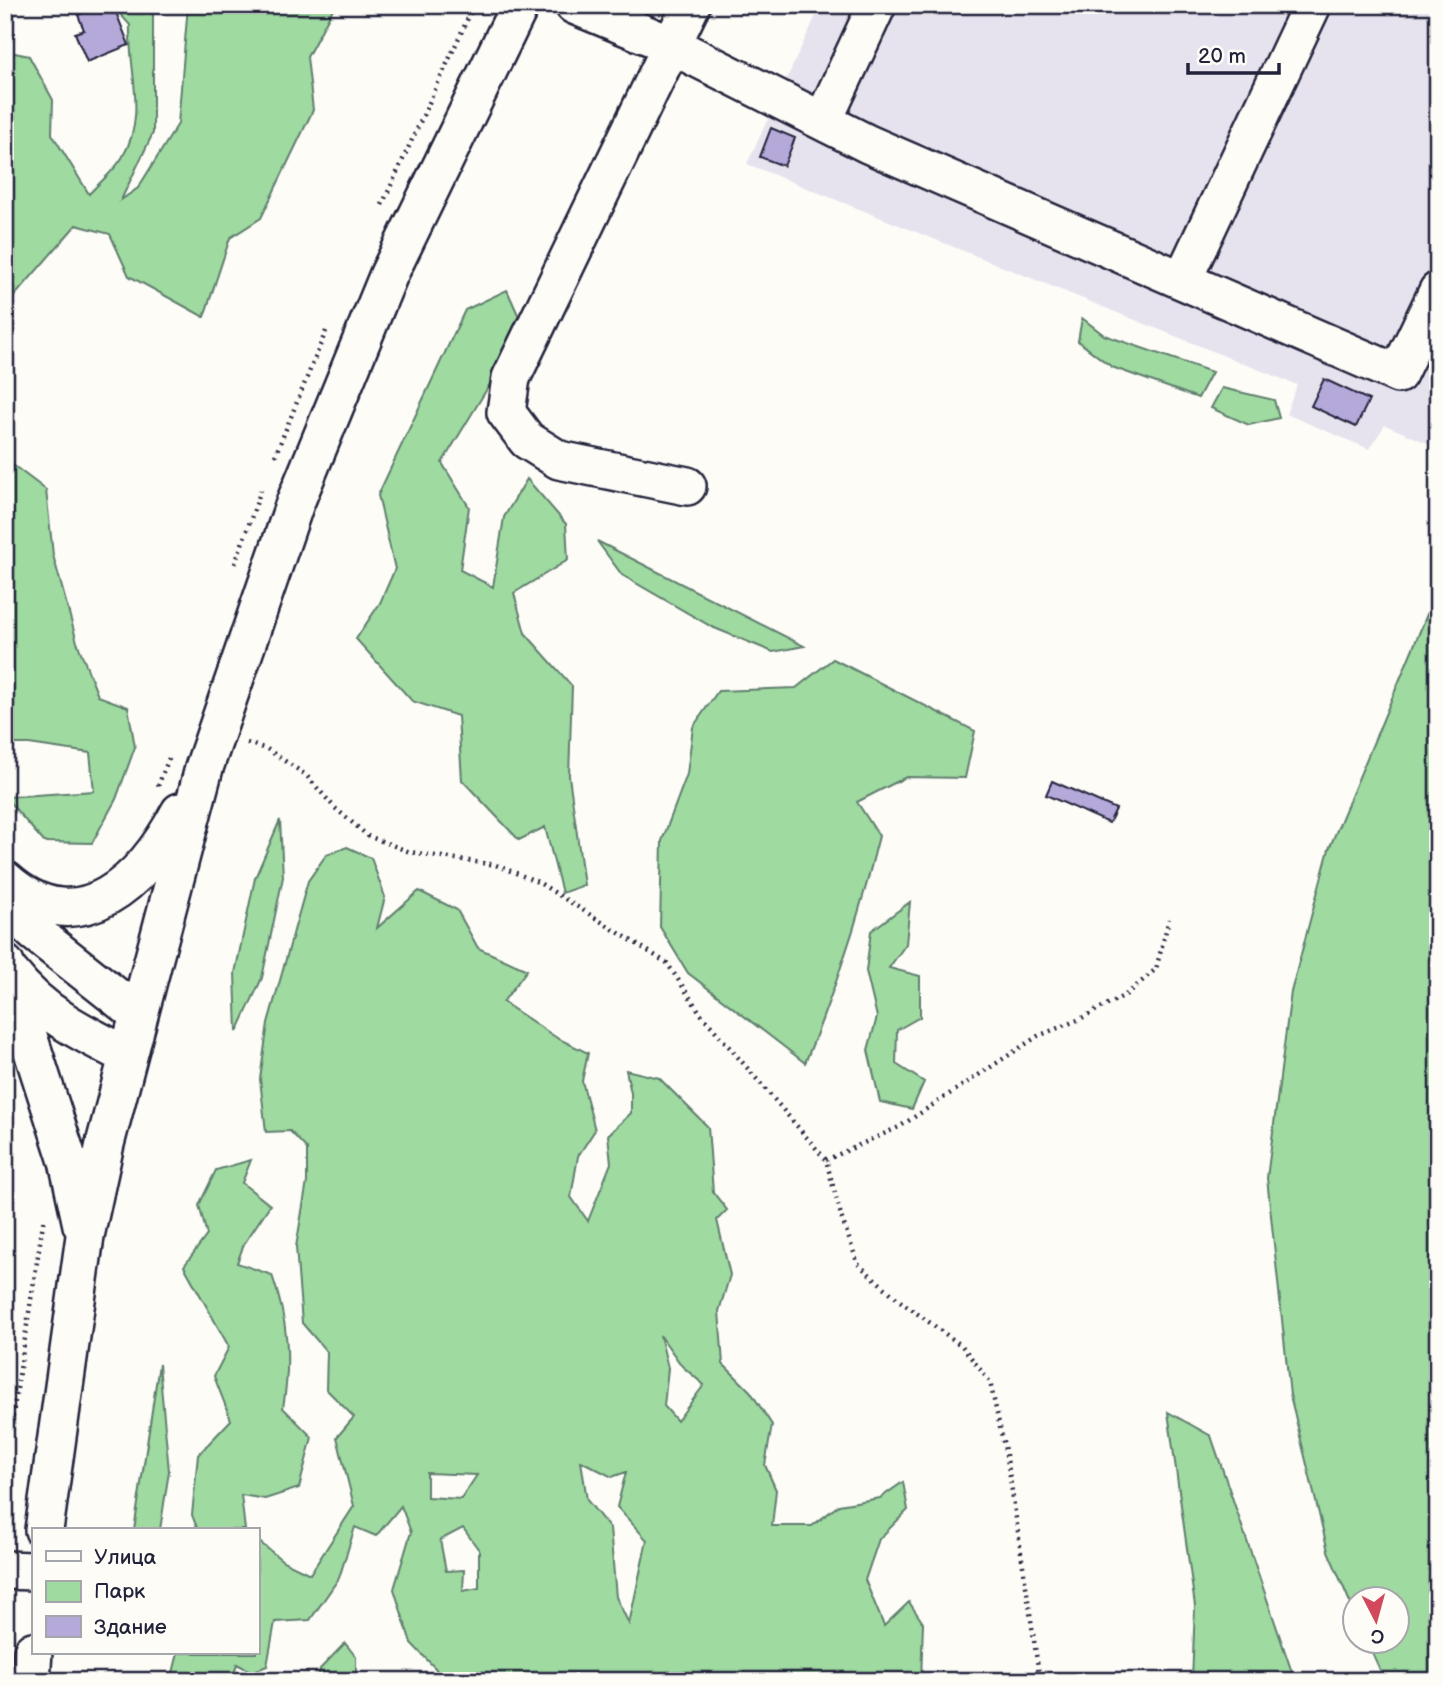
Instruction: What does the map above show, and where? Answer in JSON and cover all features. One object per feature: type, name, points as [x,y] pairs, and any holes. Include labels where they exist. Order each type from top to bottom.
[{"type":"street","points":[[44,1528],[85,1236],[128,1056],[204,768],[295,503],[389,274],[520,5]]},
{"type":"street","points":[[574,5],[671,45],[868,144],[1398,374],[1438,291]]},
{"type":"street","points":[[687,486],[559,460],[527,440],[506,412],[511,378],[691,5]]},
{"type":"street","points":[[823,121],[877,5]]},
{"type":"street","points":[[1183,279],[1312,5]]},
{"type":"street","points":[[5,880],[16,890],[41,902],[70,906],[114,894],[143,870],[162,847],[204,768]]},
{"type":"street","points":[[5,904],[33,931],[139,1015]]},
{"type":"street","points":[[6,966],[43,1008],[72,1028],[128,1056]]},
{"type":"street","points":[[6,966],[68,1161],[85,1236]]},
{"type":"street","points":[[5,1570],[32,1571]]},
{"type":"street","points":[[31,1681],[33,1654]]},
{"type":"path","points":[[217,732],[267,750],[306,775],[335,808],[368,836],[410,852],[496,865],[538,882],[667,963],[701,1014],[826,1160],[858,1264],[900,1301],[962,1346],[990,1382],[1008,1464],[1040,1681]]},
{"type":"path","points":[[826,1160],[899,1127],[1038,1036],[1080,1019],[1127,993],[1156,969],[1169,919]]},
{"type":"path","points":[[5,1465],[46,1204]]},
{"type":"shaded area","points":[[821,5],[1438,5],[1438,433],[1432,445],[1385,425],[1369,449],[1286,414],[1297,385],[747,164]]},
{"type":"green space","points":[[112,5],[153,5],[153,133],[121,200],[138,188],[178,124],[188,5],[335,5],[307,57],[313,110],[261,218],[230,238],[204,317],[129,276],[110,234],[76,225],[5,307],[5,51],[29,56],[53,100],[52,134],[89,194],[122,158],[134,126],[135,93],[130,25]]},
{"type":"green space","points":[[507,290],[524,328],[442,463],[469,507],[460,570],[493,587],[504,517],[527,479],[566,524],[568,560],[514,593],[525,633],[572,686],[569,776],[584,885],[562,893],[545,827],[519,840],[462,780],[458,716],[412,701],[356,639],[380,603],[395,569],[378,495],[465,310]]},
{"type":"green space","points":[[1082,318],[1104,335],[1212,372],[1198,398],[1112,367],[1078,341]]},
{"type":"green space","points":[[1222,388],[1274,400],[1279,418],[1249,425],[1211,408]]},
{"type":"green space","points":[[5,459],[46,490],[53,555],[77,642],[98,696],[128,707],[135,747],[116,799],[92,843],[44,842],[5,797],[94,791],[90,753],[29,744],[5,744]]},
{"type":"green space","points":[[597,541],[804,646],[773,652],[712,627],[622,575]]},
{"type":"green space","points":[[1438,588],[1438,1681],[1385,1681],[1373,1654],[1412,1654],[1412,1584],[1342,1584],[1328,1551],[1290,1395],[1267,1178],[1291,992],[1329,849]]},
{"type":"green space","points":[[833,659],[975,731],[965,778],[906,777],[857,802],[879,836],[846,951],[805,1063],[688,973],[660,927],[662,841],[687,774],[693,727],[718,691],[796,688]]},
{"type":"green space","points":[[280,820],[283,877],[262,978],[237,1032],[235,973],[255,878]]},
{"type":"green space","points":[[347,847],[371,858],[385,897],[377,928],[419,891],[457,910],[478,948],[527,970],[503,1002],[557,1038],[588,1053],[582,1081],[595,1130],[578,1156],[571,1197],[588,1221],[611,1163],[608,1135],[631,1113],[631,1093],[626,1070],[659,1078],[708,1127],[713,1192],[727,1210],[717,1220],[730,1275],[719,1311],[723,1364],[750,1391],[772,1425],[765,1465],[776,1490],[772,1526],[812,1526],[839,1505],[880,1498],[903,1482],[908,1510],[879,1539],[865,1580],[884,1626],[909,1602],[923,1623],[921,1681],[438,1681],[436,1669],[411,1643],[394,1589],[411,1532],[401,1506],[376,1536],[355,1527],[339,1578],[310,1620],[275,1622],[267,1666],[252,1672],[237,1664],[232,1681],[171,1681],[178,1654],[259,1654],[259,1542],[283,1561],[310,1574],[354,1506],[337,1437],[354,1417],[326,1389],[327,1352],[302,1323],[296,1247],[307,1182],[307,1149],[290,1131],[266,1132],[260,1079],[268,1023],[308,881],[326,855]],"holes":[[[660,1335],[682,1366],[704,1385],[677,1421],[664,1406],[668,1368]],[[581,1461],[612,1477],[626,1472],[617,1507],[647,1540],[629,1624],[616,1597],[610,1529],[587,1500]],[[427,1473],[477,1475],[461,1499],[427,1497]],[[463,1528],[479,1550],[479,1588],[463,1591],[464,1570],[446,1571],[440,1540]]]},
{"type":"green space","points":[[910,902],[906,944],[889,968],[920,976],[920,1017],[897,1030],[896,1064],[924,1082],[912,1109],[880,1102],[868,1050],[877,1017],[866,971],[871,931]]},
{"type":"green space","points":[[5,1092],[11,1131],[5,1199]]},
{"type":"green space","points":[[251,1160],[242,1183],[270,1205],[244,1244],[237,1263],[272,1275],[285,1325],[287,1373],[283,1408],[312,1437],[299,1488],[265,1499],[241,1495],[245,1528],[197,1528],[192,1515],[198,1455],[231,1420],[214,1376],[229,1347],[184,1266],[207,1235],[199,1205],[216,1170]]},
{"type":"green space","points":[[159,1364],[169,1471],[160,1528],[134,1528]]},
{"type":"green space","points":[[1168,1412],[1211,1436],[1295,1681],[1192,1681],[1195,1606]]},
{"type":"green space","points":[[345,1643],[356,1657],[356,1681],[318,1681],[320,1669]]},
{"type":"building","points":[[101,5],[113,5],[129,45],[87,62],[75,33],[84,30],[78,15]]},
{"type":"building","points":[[771,128],[795,138],[784,166],[760,157]]},
{"type":"building","points":[[1324,379],[1369,400],[1356,427],[1311,406]]},
{"type":"building","points":[[1052,781],[1116,809],[1109,823],[1046,795]]}]
